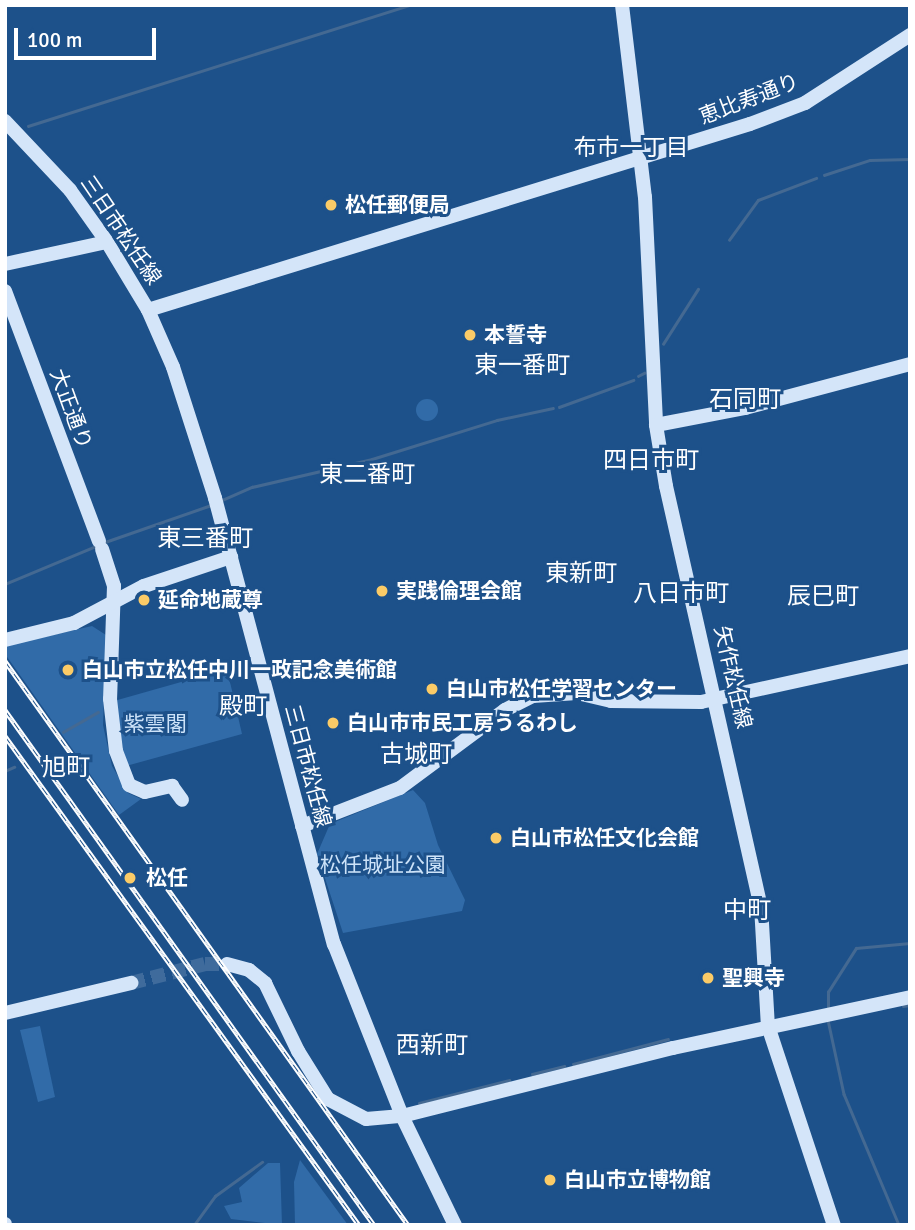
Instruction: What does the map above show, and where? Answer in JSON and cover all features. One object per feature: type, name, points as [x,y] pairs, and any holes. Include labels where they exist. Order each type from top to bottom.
[{"type":"main road","name":"矢作松任線","points":[[622,5],[641,160],[656,425],[668,498],[716,698],[761,906],[768,1026],[834,1225]]},
{"type":"main road","name":"恵比寿通り","points":[[148,310],[641,160],[805,103],[910,35]]},
{"type":"main road","name":"三日市松任線","points":[[5,121],[70,190],[107,242],[148,310],[191,417],[338,957],[402,1116],[455,1225]]},
{"type":"main road","points":[[5,264],[107,242]]},
{"type":"main road","name":"大正通り","points":[[5,291],[114,586],[111,728],[124,774],[136,789],[145,792],[172,786],[182,800]]},
{"type":"main road","points":[[656,425],[746,408],[910,364]]},
{"type":"main road","points":[[5,640],[74,623],[144,586],[230,557]]},
{"type":"main road","points":[[302,826],[400,789],[505,710],[533,696],[577,693],[611,701],[661,703],[716,698],[910,656]]},
{"type":"main road","points":[[227,964],[249,970],[265,983],[328,1099],[366,1119],[402,1116],[768,1026],[910,997]]},
{"type":"main road","points":[[5,1013],[131,983]]},
{"type":"green space","points":[[427,399],[437,406],[438,410],[431,420],[427,421],[417,414],[416,410],[423,400]]},
{"type":"green space","points":[[92,626],[106,635],[103,725],[112,766],[128,793],[141,799],[119,815],[5,654],[5,646]]},
{"type":"green space","name":"紫雲閣","points":[[227,669],[242,734],[126,766],[113,721],[114,701]]},
{"type":"green space","name":"松任城址公園","points":[[413,790],[425,803],[438,845],[465,900],[462,911],[343,933],[317,854],[330,824]]},
{"type":"green space","points":[[40,1026],[55,1097],[38,1102],[20,1030]]},
{"type":"green space","points":[[300,1160],[348,1225],[295,1225],[294,1182]]},
{"type":"green space","points":[[268,1163],[280,1163],[282,1225],[231,1219],[224,1206],[242,1202],[239,1188]]},
{"type":"waterway","points":[[28,126],[410,5]]},
{"type":"waterway","points":[[824,175],[870,160],[910,159]]},
{"type":"waterway","points":[[729,240],[758,200],[816,178]]},
{"type":"waterway","points":[[663,344],[698,289]]},
{"type":"waterway","points":[[638,376],[644,373]]},
{"type":"waterway","points":[[559,407],[633,380]]},
{"type":"waterway","points":[[220,501],[252,487],[372,459],[497,420],[553,408]]},
{"type":"waterway","points":[[105,542],[211,505]]},
{"type":"waterway","points":[[5,584],[96,546]]},
{"type":"waterway","points":[[63,732],[98,712]]},
{"type":"waterway","points":[[5,771],[14,767]]},
{"type":"waterway","points":[[910,915],[910,931]]},
{"type":"waterway","points":[[828,1010],[828,992],[856,948],[910,943]]},
{"type":"waterway","points":[[903,1006],[910,1005]]},
{"type":"waterway","points":[[828,1020],[844,1094],[899,1225]]},
{"type":"waterway","points":[[573,1064],[668,1039]]},
{"type":"waterway","points":[[532,1074],[564,1066]]},
{"type":"waterway","points":[[419,1103],[509,1080]]},
{"type":"waterway","points":[[194,1225],[215,1196],[262,1162]]},
{"type":"tunnel","points":[[131,983],[205,964],[227,964]]},
{"type":"railway","points":[[5,661],[408,1225]]},
{"type":"railway","points":[[5,710],[374,1225]]},
{"type":"railway","points":[[5,736],[359,1225]]},
{"type":"place","name":"松任郵便局","points":[[331,205]]},
{"type":"place","name":"本誓寺","points":[[470,335]]},
{"type":"place","name":"実践倫理会館","points":[[382,591]]},
{"type":"place","name":"延命地蔵尊","points":[[144,600]]},
{"type":"place","name":"白山市立松任中川一政記念美術館","points":[[68,670]]},
{"type":"place","name":"白山市松任学習センター","points":[[432,689]]},
{"type":"place","name":"白山市市民工房うるわし","points":[[333,723]]},
{"type":"place","name":"白山市松任文化会館","points":[[496,838]]},
{"type":"place","name":"松任","points":[[130,878]]},
{"type":"place","name":"聖興寺","points":[[708,978]]},
{"type":"place","name":"白山市立博物館","points":[[550,1180]]},
{"type":"district","name":"布市一丁目","points":[[631,148]]},
{"type":"district","name":"東一番町","points":[[522,366]]},
{"type":"district","name":"石同町","points":[[745,400]]},
{"type":"district","name":"四日市町","points":[[651,461]]},
{"type":"district","name":"東二番町","points":[[367,475]]},
{"type":"district","name":"東三番町","points":[[205,539]]},
{"type":"district","name":"東新町","points":[[581,574]]},
{"type":"district","name":"八日市町","points":[[681,594]]},
{"type":"district","name":"辰巳町","points":[[823,597]]},
{"type":"district","name":"殿町","points":[[243,707]]},
{"type":"district","name":"古城町","points":[[416,755]]},
{"type":"district","name":"旭町","points":[[66,768]]},
{"type":"district","name":"中町","points":[[747,911]]},
{"type":"district","name":"西新町","points":[[432,1046]]}]
